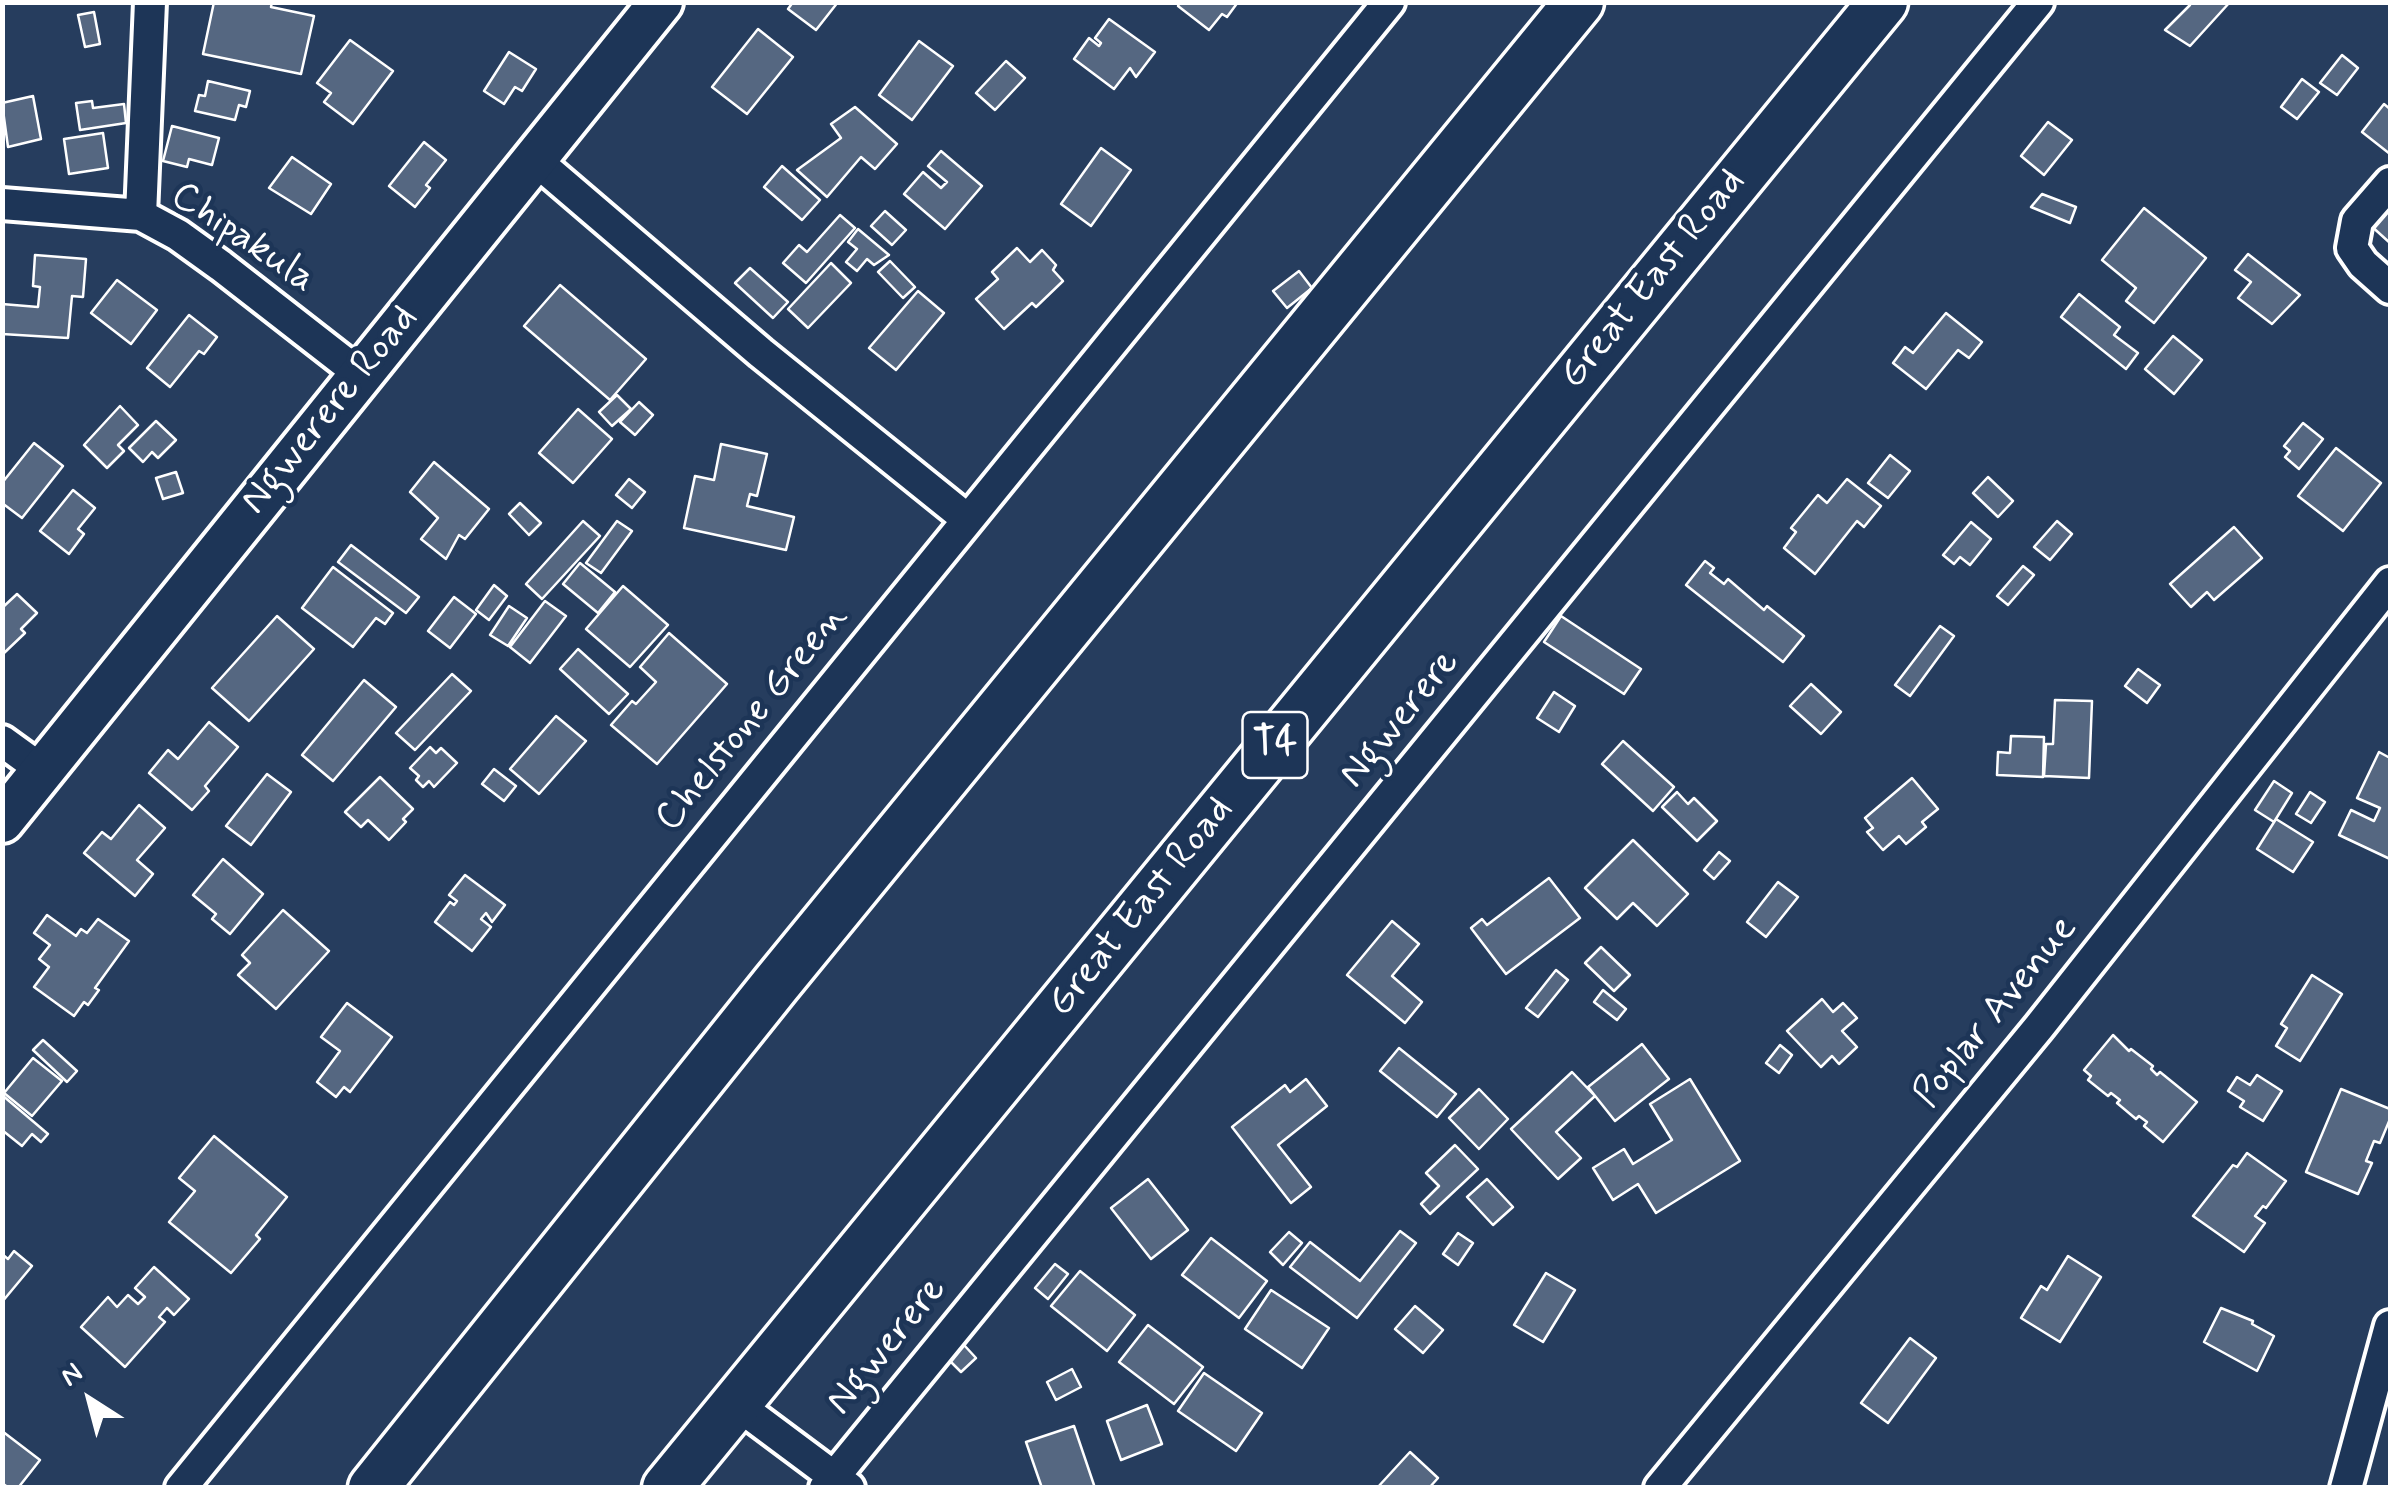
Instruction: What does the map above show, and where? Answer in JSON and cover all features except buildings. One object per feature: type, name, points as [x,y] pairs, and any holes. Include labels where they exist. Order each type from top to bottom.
[{"type":"main road","points":[[373,1488],[776,984],[1579,2]]},
{"type":"main road","name":"Great East Road","points":[[666,1488],[1882,2]]},
{"type":"street","points":[[141,215],[150,2]]},
{"type":"street","name":"Ngwerere Road","points":[[2,821],[661,2]]},
{"type":"street","name":"Chelstone Green","points":[[180,1488],[1389,2]]},
{"type":"street","name":"Ngwerere","points":[[836,1484],[2038,2]]},
{"type":"street","points":[[533,158],[761,353],[966,519]]},
{"type":"street","points":[[2390,183],[2357,221],[2352,248],[2363,264],[2390,288]]},
{"type":"street","name":"Chipakula","points":[[2,204],[141,215],[178,235],[221,266],[361,375]]},
{"type":"street","name":"Poplar Avenue","points":[[1660,1488],[2039,1027],[2390,583]]},
{"type":"street","points":[[2,741],[42,770]]},
{"type":"street","points":[[2346,1488],[2390,1326]]},
{"type":"street","points":[[735,1403],[836,1484]]}]
